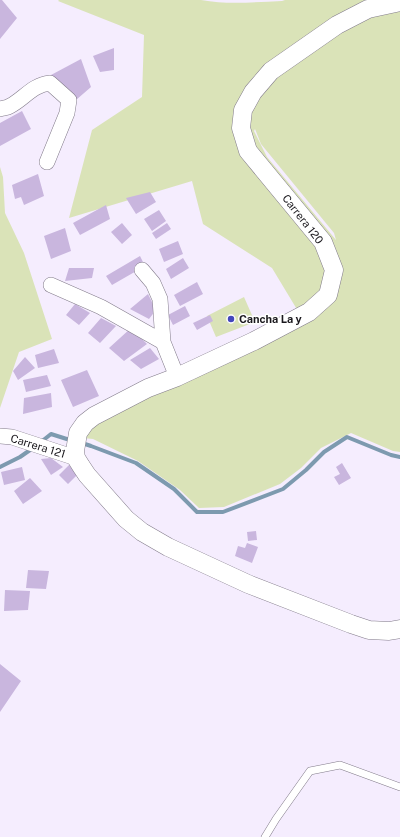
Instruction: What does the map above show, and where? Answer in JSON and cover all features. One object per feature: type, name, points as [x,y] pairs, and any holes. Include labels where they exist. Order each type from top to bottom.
[{"type":"street","name":"Carrera 120","points":[[76,455],[78,433],[85,423],[94,416],[148,388],[177,377],[288,324],[309,312],[328,295],[334,270],[323,242],[248,151],[241,128],[243,110],[253,92],[271,71],[337,25],[368,9],[400,2]]},
{"type":"street","points":[[0,109],[9,107],[37,86],[50,83],[70,100],[67,113],[47,162]]},
{"type":"street","points":[[142,270],[153,283],[160,299],[163,342],[177,377]]},
{"type":"street","points":[[51,286],[101,307],[163,342]]},
{"type":"street","name":"Carrera 121","points":[[0,436],[12,437],[76,455]]},
{"type":"street","points":[[76,455],[87,475],[126,519],[142,532],[168,547],[248,584],[351,624],[369,630],[389,631],[400,629]]},
{"type":"lane","points":[[265,837],[310,771],[340,764],[400,787]]},
{"type":"green space","points":[[201,0],[211,2],[242,3],[285,0],[400,0],[400,452],[393,451],[351,433],[321,448],[301,468],[280,484],[224,507],[199,508],[180,490],[138,461],[93,439],[83,438],[111,408],[304,321],[272,268],[203,224],[192,181],[69,218],[92,130],[142,97],[144,35],[58,1]],"holes":[[[255,129],[261,144],[334,233],[336,240],[267,157],[254,131]]]},
{"type":"green space","points":[[0,167],[3,177],[5,213],[24,253],[52,339],[19,352],[0,408]]},
{"type":"green space","name":"Cancha La y","points":[[244,297],[255,322],[216,337],[207,316]]},
{"type":"building","points":[[0,0],[2,0],[17,18],[0,39]]},
{"type":"building","points":[[114,48],[114,70],[100,72],[93,56]]},
{"type":"building","points":[[81,59],[91,87],[76,100],[51,75]]},
{"type":"building","points":[[22,111],[31,129],[0,146],[0,123]]},
{"type":"building","points":[[38,174],[44,196],[24,205],[21,197],[15,199],[12,185]]},
{"type":"building","points":[[150,192],[156,202],[136,214],[126,198]]},
{"type":"building","points":[[106,205],[110,219],[80,235],[73,223]]},
{"type":"building","points":[[159,210],[166,221],[152,231],[144,219]]},
{"type":"building","points":[[122,223],[132,235],[122,244],[111,232]]},
{"type":"building","points":[[167,223],[171,229],[156,239],[152,233]]},
{"type":"building","points":[[65,228],[71,251],[51,259],[44,236]]},
{"type":"building","points":[[178,241],[183,254],[164,262],[159,249]]},
{"type":"building","points":[[140,256],[145,266],[112,285],[106,276]]},
{"type":"building","points":[[183,258],[189,268],[171,279],[166,269]]},
{"type":"building","points":[[69,268],[94,268],[92,278],[65,281]]},
{"type":"building","points":[[197,282],[203,294],[180,306],[174,295]]},
{"type":"building","points":[[148,294],[156,310],[149,319],[130,309]]},
{"type":"building","points":[[75,304],[90,313],[79,325],[66,315]]},
{"type":"building","points":[[185,306],[190,316],[173,325],[168,315]]},
{"type":"building","points":[[210,315],[213,321],[197,330],[193,323]]},
{"type":"building","points":[[101,318],[116,326],[100,343],[88,333]]},
{"type":"building","points":[[131,328],[147,344],[124,361],[109,348]]},
{"type":"building","points":[[150,348],[159,359],[141,369],[130,360]]},
{"type":"building","points":[[54,349],[59,363],[38,368],[35,355]]},
{"type":"building","points":[[25,357],[35,368],[18,380],[13,371]]},
{"type":"building","points":[[87,370],[99,396],[73,407],[61,380]]},
{"type":"building","points":[[47,375],[51,386],[26,392],[23,380]]},
{"type":"building","points":[[51,393],[52,407],[23,414],[24,398]]},
{"type":"building","points":[[51,458],[63,467],[51,475],[41,459]]},
{"type":"building","points":[[342,463],[351,478],[339,485],[334,477],[340,474],[336,467]]},
{"type":"building","points":[[69,465],[78,474],[68,484],[59,475]]},
{"type":"building","points":[[22,467],[25,480],[4,485],[1,472]]},
{"type":"building","points":[[30,478],[42,491],[23,504],[14,491]]},
{"type":"building","points":[[256,531],[257,540],[248,541],[247,532]]},
{"type":"building","points":[[247,543],[258,547],[252,563],[235,556],[238,546],[245,548]]},
{"type":"building","points":[[28,570],[49,571],[46,589],[26,588]]},
{"type":"building","points":[[5,590],[30,591],[28,610],[4,611]]},
{"type":"building","points":[[0,664],[21,681],[0,712]]},
{"type":"waterway","points":[[41,442],[51,434],[73,441]]},
{"type":"waterway","points":[[82,443],[136,463],[174,489],[197,512],[223,512],[283,489],[306,470],[324,452],[347,437],[391,455],[400,457]]},
{"type":"waterway","points":[[0,467],[20,457],[33,448]]},
{"type":"place","name":"Cancha La y","points":[[231,319]]}]
